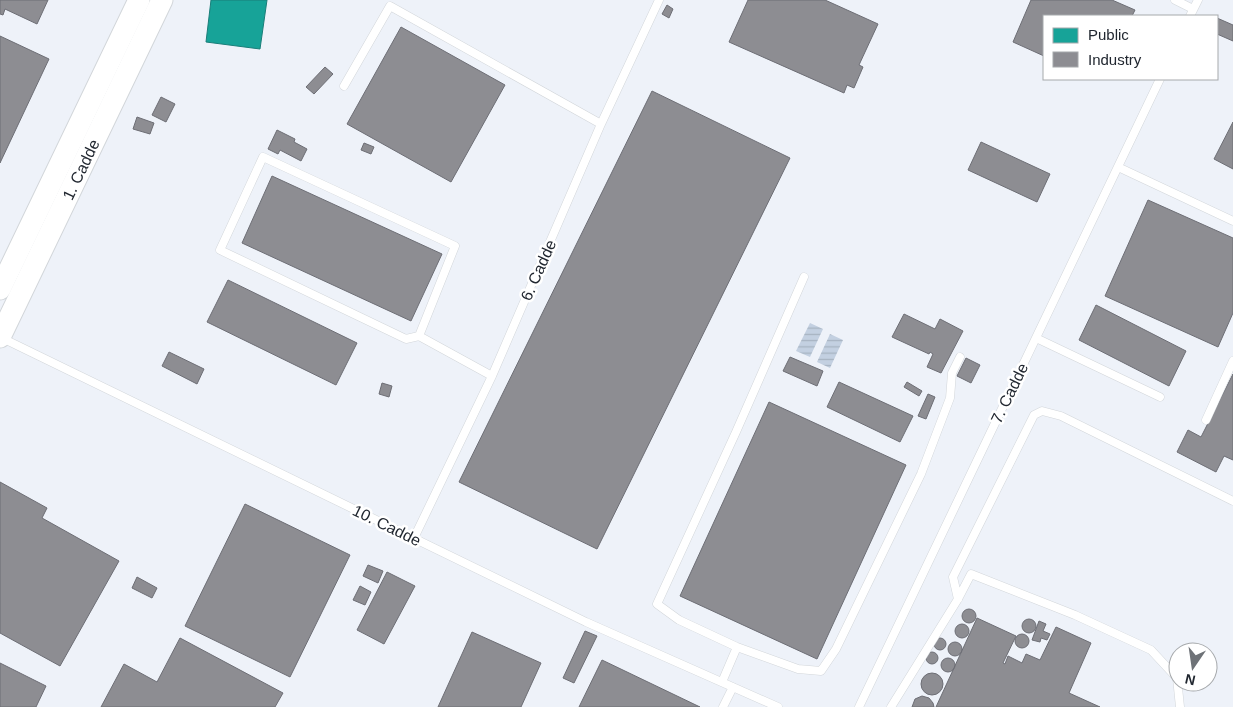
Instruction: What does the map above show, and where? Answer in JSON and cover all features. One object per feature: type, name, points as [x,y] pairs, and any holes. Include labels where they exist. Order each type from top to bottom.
[{"type":"street","points":[[0,289],[139,0]]},
{"type":"street","name":"1. Cadde","points":[[0,337],[162,0]]},
{"type":"lane","name":"6. Cadde","points":[[414,538],[492,376],[601,124],[659,0]]},
{"type":"lane","points":[[1175,0],[1192,12],[1198,0]]},
{"type":"lane","points":[[344,86],[390,6],[601,124]]},
{"type":"lane","name":"7. Cadde","points":[[859,707],[1160,80]]},
{"type":"lane","points":[[419,336],[455,246],[263,157],[220,250],[406,338],[419,336],[492,376]]},
{"type":"lane","points":[[1118,167],[1233,221]]},
{"type":"lane","points":[[804,277],[736,432],[657,604],[679,620],[737,647],[798,669],[821,671],[836,649],[921,474],[944,417],[950,398],[952,373],[960,357]]},
{"type":"lane","name":"10. Cadde","points":[[0,337],[586,622],[778,707]]},
{"type":"lane","points":[[1036,338],[1160,397]]},
{"type":"lane","points":[[1206,420],[1233,361]]},
{"type":"lane","points":[[958,599],[953,577],[1034,415],[1042,411],[1061,416],[1233,502]]},
{"type":"lane","points":[[891,707],[958,599],[971,574],[1075,615],[1151,650],[1177,678],[1180,707]]},
{"type":"lane","points":[[722,682],[737,647]]},
{"type":"lane","points":[[723,707],[733,687]]},
{"type":"shaded area","points":[[0,0],[1233,0],[1233,707],[0,707]]},
{"type":"water","points":[[810,323],[823,329],[810,357],[796,351]]},
{"type":"water","points":[[830,334],[843,340],[830,368],[817,362]]},
{"type":"building: Public","points":[[211,0],[267,0],[260,49],[206,42]]},
{"type":"building: Industry","points":[[0,0],[48,0],[37,24],[5,9],[3,15],[0,14]]},
{"type":"building: Industry","points":[[748,0],[825,0],[878,24],[859,65],[863,67],[854,88],[847,85],[844,93],[729,42]]},
{"type":"building: Industry","points":[[1031,0],[1112,0],[1135,10],[1132,15],[1043,15],[1043,56],[1013,42]]},
{"type":"building: Industry","points":[[667,5],[673,9],[669,18],[662,14]]},
{"type":"building: Industry","points":[[1218,18],[1233,25],[1233,41],[1218,34]]},
{"type":"building: Industry","points":[[401,27],[505,85],[451,182],[347,124]]},
{"type":"building: Industry","points":[[0,36],[49,59],[0,163]]},
{"type":"building: Industry","points":[[325,67],[333,74],[314,94],[306,87]]},
{"type":"building: Industry","points":[[652,91],[790,158],[597,549],[459,482]]},
{"type":"building: Industry","points":[[161,97],[175,104],[166,122],[152,115]]},
{"type":"building: Industry","points":[[137,117],[154,123],[150,134],[133,129]]},
{"type":"building: Industry","points":[[1233,122],[1233,169],[1214,159]]},
{"type":"building: Industry","points":[[277,130],[295,139],[294,142],[307,149],[301,161],[280,150],[278,154],[268,149]]},
{"type":"building: Industry","points":[[981,142],[1050,174],[1037,202],[968,170]]},
{"type":"building: Industry","points":[[364,143],[374,147],[371,154],[361,150]]},
{"type":"building: Industry","points":[[272,176],[442,254],[411,321],[242,243]]},
{"type":"building: Industry","points":[[1148,200],[1233,238],[1233,313],[1218,347],[1105,296]]},
{"type":"building: Industry","points":[[228,280],[357,343],[336,385],[207,322]]},
{"type":"building: Industry","points":[[1096,305],[1186,351],[1169,386],[1079,340]]},
{"type":"building: Industry","points":[[904,314],[935,329],[940,319],[963,331],[941,373],[927,367],[933,354],[930,352],[929,354],[892,337]]},
{"type":"building: Industry","points":[[169,352],[204,369],[197,384],[162,366]]},
{"type":"building: Industry","points":[[790,357],[823,371],[817,386],[783,371]]},
{"type":"building: Industry","points":[[966,358],[980,365],[971,383],[957,376]]},
{"type":"building: Industry","points":[[1233,374],[1233,460],[1224,456],[1216,472],[1177,452],[1188,430],[1201,437]]},
{"type":"building: Industry","points":[[839,382],[913,416],[900,442],[827,407]]},
{"type":"building: Industry","points":[[907,382],[922,391],[919,396],[904,387]]},
{"type":"building: Industry","points":[[382,383],[392,386],[389,397],[379,394]]},
{"type":"building: Industry","points":[[928,394],[935,397],[926,419],[918,416]]},
{"type":"building: Industry","points":[[769,402],[906,465],[817,659],[680,596]]},
{"type":"building: Industry","points":[[0,482],[47,508],[42,518],[119,561],[60,666],[0,633]]},
{"type":"building: Industry","points":[[245,504],[350,555],[290,677],[185,626]]},
{"type":"building: Industry","points":[[368,565],[383,571],[378,583],[363,576]]},
{"type":"building: Industry","points":[[387,572],[415,586],[384,644],[357,630]]},
{"type":"building: Industry","points":[[137,577],[157,588],[152,598],[132,588]]},
{"type":"building: Industry","points":[[360,586],[371,592],[365,605],[353,600]]},
{"type":"building: Industry","points":[[969,609],[974,611],[976,616],[974,621],[969,623],[964,621],[962,616],[964,611]]},
{"type":"building: Industry","points":[[977,618],[1016,636],[1003,663],[1005,664],[1008,656],[1022,663],[1026,654],[1040,660],[1056,627],[1091,643],[1069,693],[1100,707],[936,707]]},
{"type":"building: Industry","points":[[1029,619],[1034,621],[1036,626],[1034,631],[1029,633],[1024,631],[1022,626],[1024,621]]},
{"type":"building: Industry","points":[[1039,621],[1046,624],[1043,631],[1050,634],[1047,640],[1041,638],[1040,642],[1032,640]]},
{"type":"building: Industry","points":[[962,624],[967,626],[969,631],[967,636],[962,638],[957,636],[955,631],[957,626]]},
{"type":"building: Industry","points":[[585,631],[597,636],[574,683],[563,678]]},
{"type":"building: Industry","points":[[472,632],[541,663],[521,707],[438,707]]},
{"type":"building: Industry","points":[[1022,634],[1027,636],[1029,641],[1027,646],[1022,648],[1017,646],[1015,641],[1017,636]]},
{"type":"building: Industry","points":[[180,638],[283,693],[275,707],[101,707],[124,664],[157,682]]},
{"type":"building: Industry","points":[[938,638],[942,638],[946,644],[942,650],[938,650],[934,646],[934,642]]},
{"type":"building: Industry","points":[[955,642],[960,644],[962,649],[960,654],[955,656],[950,654],[948,649],[950,644]]},
{"type":"building: Industry","points":[[934,652],[937,653],[937,663],[930,664],[927,663],[926,656],[927,653]]},
{"type":"building: Industry","points":[[948,658],[953,660],[955,665],[953,670],[948,672],[943,670],[941,665],[943,660]]},
{"type":"building: Industry","points":[[602,660],[700,707],[579,707]]},
{"type":"building: Industry","points":[[0,663],[46,686],[36,707],[0,707]]},
{"type":"building: Industry","points":[[932,673],[940,676],[943,684],[940,692],[932,695],[924,692],[921,684],[924,676]]},
{"type":"building: Industry","points":[[922,696],[929,698],[934,707],[912,707],[915,699]]}]
